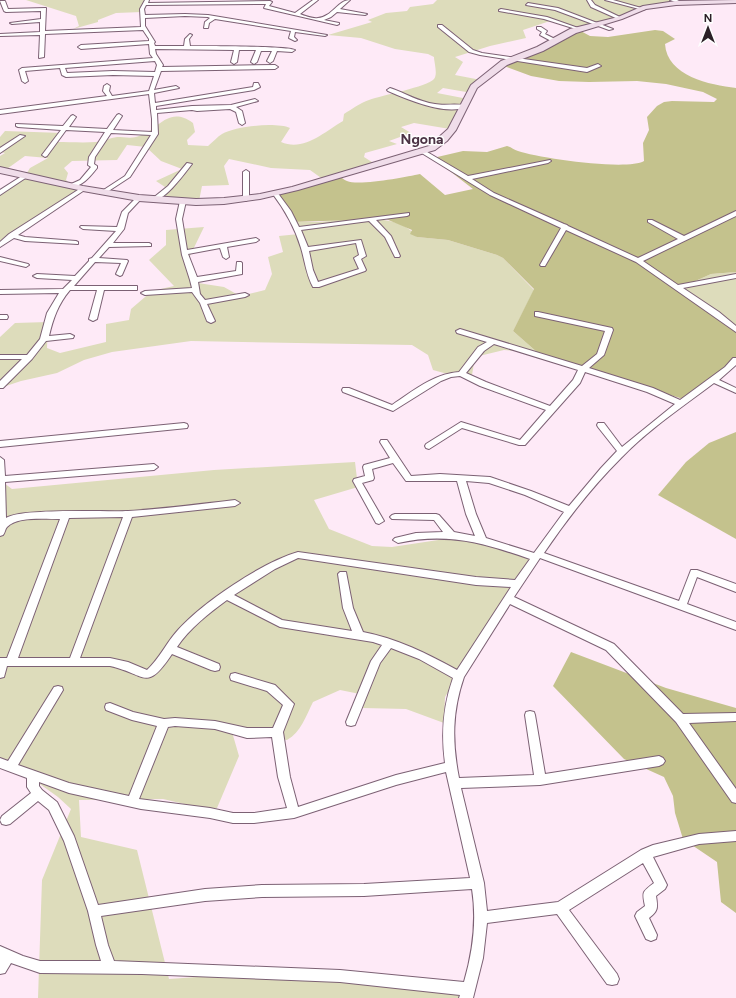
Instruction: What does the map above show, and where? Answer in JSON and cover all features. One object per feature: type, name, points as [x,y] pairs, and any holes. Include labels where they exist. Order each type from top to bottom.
[{"type":"street","points":[[296,15],[316,0]]},
{"type":"street","points":[[318,20],[329,16],[348,0]]},
{"type":"street","points":[[410,0],[416,0]]},
{"type":"street","points":[[589,0],[593,6],[620,18]]},
{"type":"street","points":[[607,0],[643,9]]},
{"type":"street","points":[[672,0],[681,3]]},
{"type":"street","points":[[0,170],[83,189],[140,198],[213,202],[246,199],[275,194],[432,148],[444,139],[454,125],[471,92],[479,82],[504,64],[579,29],[620,18],[654,6],[681,3],[716,3],[736,1]]},
{"type":"street","points":[[0,2],[4,2],[6,11],[44,7],[41,32],[41,57]]},
{"type":"street","points":[[104,192],[127,177],[155,134],[155,112],[150,92],[160,65],[156,59],[153,45],[144,28],[142,9],[146,2],[270,2]]},
{"type":"street","points":[[270,2],[266,6],[269,8],[337,24]]},
{"type":"street","points":[[189,15],[192,3]]},
{"type":"street","points":[[528,4],[557,7],[610,29]]},
{"type":"street","points":[[336,10],[365,14]]},
{"type":"street","points":[[501,10],[545,18],[579,29]]},
{"type":"street","points":[[143,17],[189,15],[214,17],[325,35]]},
{"type":"street","points":[[206,27],[206,22],[214,17]]},
{"type":"street","points":[[12,23],[43,20]]},
{"type":"street","points":[[440,26],[470,51],[500,56],[512,60],[587,70],[598,66]]},
{"type":"street","points":[[82,41],[144,28]]},
{"type":"street","points":[[539,28],[545,32],[542,34],[555,41]]},
{"type":"street","points":[[293,31],[291,38],[295,40]]},
{"type":"street","points":[[0,35],[41,32],[82,41],[187,47],[292,50]]},
{"type":"street","points":[[187,47],[187,39],[190,36]]},
{"type":"street","points":[[234,62],[237,48]]},
{"type":"street","points":[[254,62],[259,49]]},
{"type":"street","points":[[270,61],[276,49]]},
{"type":"street","points":[[25,81],[22,70],[156,59]]},
{"type":"street","points":[[102,63],[102,73]]},
{"type":"street","points":[[62,66],[64,74],[66,75],[275,67]]},
{"type":"street","points":[[154,105],[257,87],[256,84]]},
{"type":"street","points":[[107,86],[106,91],[110,97]]},
{"type":"street","points":[[0,112],[176,88]]},
{"type":"street","points":[[390,90],[416,101],[436,106],[455,108],[464,106]]},
{"type":"street","points":[[155,112],[192,108],[197,110],[231,107],[255,101]]},
{"type":"street","points":[[231,107],[239,111],[242,123]]},
{"type":"street","points":[[71,186],[82,181],[95,167],[91,165],[92,157],[119,116]]},
{"type":"street","points":[[45,156],[73,117]]},
{"type":"street","points":[[18,125],[155,134]]},
{"type":"street","points":[[0,152],[22,136]]},
{"type":"street","points":[[422,151],[492,194],[565,226],[638,261],[678,287],[722,318],[736,330]]},
{"type":"street","points":[[467,178],[548,160]]},
{"type":"street","points":[[155,199],[170,188],[189,164]]},
{"type":"street","points":[[246,172],[246,199]]},
{"type":"street","points":[[0,194],[25,176]]},
{"type":"street","points":[[2,242],[83,189]]},
{"type":"street","points":[[275,194],[281,200],[297,229],[305,250],[310,275],[316,285],[363,270],[357,258],[363,256],[359,241],[305,250]]},
{"type":"street","points":[[0,386],[29,357],[44,339],[51,312],[76,278],[121,229],[125,212],[140,198]]},
{"type":"street","points":[[183,201],[180,219],[185,252],[194,280],[195,290],[211,321]]},
{"type":"street","points":[[638,261],[736,213]]},
{"type":"street","points":[[297,229],[407,214]]},
{"type":"street","points":[[371,219],[388,236],[397,256]]},
{"type":"street","points":[[650,221],[684,239]]},
{"type":"street","points":[[543,265],[565,226]]},
{"type":"street","points":[[83,227],[121,229]]},
{"type":"street","points":[[11,235],[25,239],[76,243]]},
{"type":"street","points":[[185,252],[256,240]]},
{"type":"street","points":[[106,245],[149,245]]},
{"type":"street","points":[[223,245],[226,258]]},
{"type":"street","points":[[0,259],[26,265]]},
{"type":"street","points":[[92,260],[125,261],[120,274]]},
{"type":"street","points":[[194,280],[240,273],[239,264]]},
{"type":"street","points":[[37,276],[76,278]]},
{"type":"street","points":[[678,287],[736,276]]},
{"type":"street","points":[[0,292],[134,288]]},
{"type":"street","points":[[94,320],[101,289]]},
{"type":"street","points":[[145,293],[195,290]]},
{"type":"street","points":[[203,303],[245,295]]},
{"type":"street","points":[[429,446],[461,425],[522,443],[550,409],[577,381],[583,370],[600,355],[609,330],[538,314]]},
{"type":"street","points":[[460,331],[650,390],[680,403]]},
{"type":"street","points":[[44,339],[70,336]]},
{"type":"street","points":[[461,374],[481,349],[493,340]]},
{"type":"street","points":[[0,357],[29,357]]},
{"type":"street","points":[[0,968],[4,954],[22,962],[40,967],[340,976],[468,993],[478,956],[481,918],[478,883],[451,766],[448,729],[452,698],[459,676],[537,556],[604,470],[622,452],[680,403],[713,380],[736,360]]},
{"type":"street","points":[[346,390],[393,408],[438,379],[450,375],[461,374],[483,384],[550,409]]},
{"type":"street","points":[[713,380],[736,391]]},
{"type":"street","points":[[602,425],[622,452]]},
{"type":"street","points":[[0,444],[184,426]]},
{"type":"street","points":[[384,442],[410,478],[461,478],[500,483],[571,511]]},
{"type":"street","points":[[379,521],[357,481],[370,478],[367,467],[396,459]]},
{"type":"street","points":[[0,460],[2,479],[1,530]]},
{"type":"street","points":[[2,479],[154,466]]},
{"type":"street","points":[[461,478],[471,514],[482,541]]},
{"type":"street","points":[[1,530],[12,519],[66,515],[129,514],[235,503]]},
{"type":"street","points":[[74,662],[95,606],[110,559],[129,514]]},
{"type":"street","points":[[0,674],[66,515]]},
{"type":"street","points":[[395,516],[436,517],[450,534]]},
{"type":"street","points":[[398,540],[426,534],[450,534],[482,541],[537,556],[736,626]]},
{"type":"street","points":[[4,662],[110,662],[124,664],[137,671],[149,674],[185,629],[227,596],[282,560],[298,555],[476,581],[518,584]]},
{"type":"street","points":[[682,606],[694,572],[736,588]]},
{"type":"street","points":[[343,574],[348,608],[359,635]]},
{"type":"street","points":[[227,596],[280,623],[297,627],[359,635],[423,656],[459,676]]},
{"type":"street","points":[[509,599],[610,647],[680,720],[736,798]]},
{"type":"street","points":[[351,722],[376,661],[389,644]]},
{"type":"street","points":[[169,648],[215,668]]},
{"type":"street","points":[[235,677],[271,688],[289,704],[277,732],[284,776],[294,813]]},
{"type":"street","points":[[58,690],[5,765],[69,788],[132,802],[210,813],[233,818],[254,818],[270,814],[294,813],[404,778],[451,766]]},
{"type":"street","points":[[110,707],[132,716],[164,723],[175,722],[215,725],[247,733],[277,732]]},
{"type":"street","points":[[530,715],[540,780]]},
{"type":"street","points":[[680,720],[736,717]]},
{"type":"street","points":[[132,802],[164,723]]},
{"type":"street","points":[[455,783],[540,780],[659,761]]},
{"type":"street","points":[[33,775],[33,787],[38,794],[53,806],[70,840],[94,911],[102,945],[110,968]]},
{"type":"street","points":[[6,820],[38,794]]},
{"type":"street","points":[[481,918],[560,908],[644,854],[653,850],[680,842],[736,836]]},
{"type":"street","points":[[644,854],[661,885],[649,894],[652,908],[641,916],[651,935]]},
{"type":"street","points":[[94,911],[205,895],[262,891],[364,890],[478,883]]},
{"type":"street","points":[[560,908],[612,979]]},
{"type":"green space","points":[[26,0],[147,0],[142,12],[116,13],[98,20],[98,22],[73,29],[79,26],[76,16]]},
{"type":"green space","points":[[437,0],[682,0],[679,3],[653,7],[614,20],[577,29],[550,21],[523,30],[526,38],[490,46],[455,57],[463,62],[455,75],[481,80],[472,93],[443,88],[437,93],[468,99],[450,129],[414,123],[401,127],[411,133],[389,141],[397,144],[365,153],[364,157],[375,164],[324,180],[310,170],[271,168],[229,159],[224,166],[229,185],[202,186],[199,201],[155,199],[165,187],[156,181],[182,169],[161,161],[146,147],[127,145],[117,160],[72,161],[64,168],[68,173],[66,180],[73,186],[85,189],[38,215],[0,245],[0,190],[25,176],[30,168],[48,158],[25,156],[4,171],[0,170],[0,156],[5,153],[0,152],[0,137],[5,131],[62,133],[56,142],[96,142],[117,137],[137,137],[146,133],[164,120],[177,117],[184,118],[193,123],[195,132],[187,140],[188,145],[208,146],[220,135],[228,131],[266,125],[284,126],[290,128],[281,142],[289,144],[306,143],[343,121],[344,114],[362,103],[423,85],[430,82],[435,77],[436,71],[434,57],[428,54],[395,49],[361,38],[328,35],[372,22],[368,20],[386,13],[407,11],[410,7],[433,4]]},
{"type":"green space","points":[[351,219],[387,220],[404,226],[411,230],[417,237],[448,240],[503,258],[534,290],[513,331],[538,353],[504,350],[475,357],[472,375],[455,376],[433,370],[428,355],[412,345],[191,341],[112,352],[84,360],[57,373],[21,381],[0,388],[0,337],[15,323],[48,322],[47,348],[60,353],[106,342],[106,324],[129,320],[131,309],[152,291],[174,286],[149,260],[166,245],[166,230],[204,227],[189,258],[198,283],[224,287],[240,296],[265,290],[272,274],[268,257],[283,252],[279,236],[299,234],[292,222],[319,222]]},
{"type":"green space","points":[[736,272],[736,331],[680,288],[711,274]]},
{"type":"green space","points":[[355,462],[358,487],[314,500],[329,529],[372,546],[392,547],[458,537],[536,554],[511,584],[511,589],[445,697],[444,723],[406,709],[363,708],[365,695],[340,690],[313,702],[300,728],[287,740],[232,732],[239,756],[217,808],[210,810],[163,799],[79,800],[81,837],[137,850],[169,979],[197,977],[215,972],[469,989],[466,998],[38,998],[42,880],[71,809],[58,797],[30,777],[0,767],[0,480],[12,489],[214,470]]},
{"type":"shaded area","points":[[577,29],[590,36],[608,37],[655,30],[663,31],[675,39],[665,44],[668,55],[673,64],[681,71],[703,81],[736,88],[736,272],[711,274],[680,288],[736,331],[736,362],[683,399],[538,353],[513,331],[534,289],[503,258],[448,240],[417,237],[410,234],[412,230],[386,219],[292,222],[275,193],[339,176],[347,181],[362,182],[420,174],[445,195],[473,189],[433,158],[463,151],[487,152],[507,146],[528,154],[562,160],[620,165],[635,164],[644,161],[643,143],[649,130],[647,117],[657,106],[664,102],[672,101],[714,102],[717,99],[703,92],[666,84],[637,81],[559,81],[531,76],[499,64],[537,49]]},
{"type":"shaded area","points":[[736,432],[736,539],[658,495],[686,462],[709,443]]},
{"type":"shaded area","points":[[571,652],[666,688],[736,708],[736,913],[721,902],[717,862],[683,839],[675,813],[673,796],[664,777],[624,759],[553,686]]},
{"type":"district","name":"Ngona","points":[[422,139]]}]
